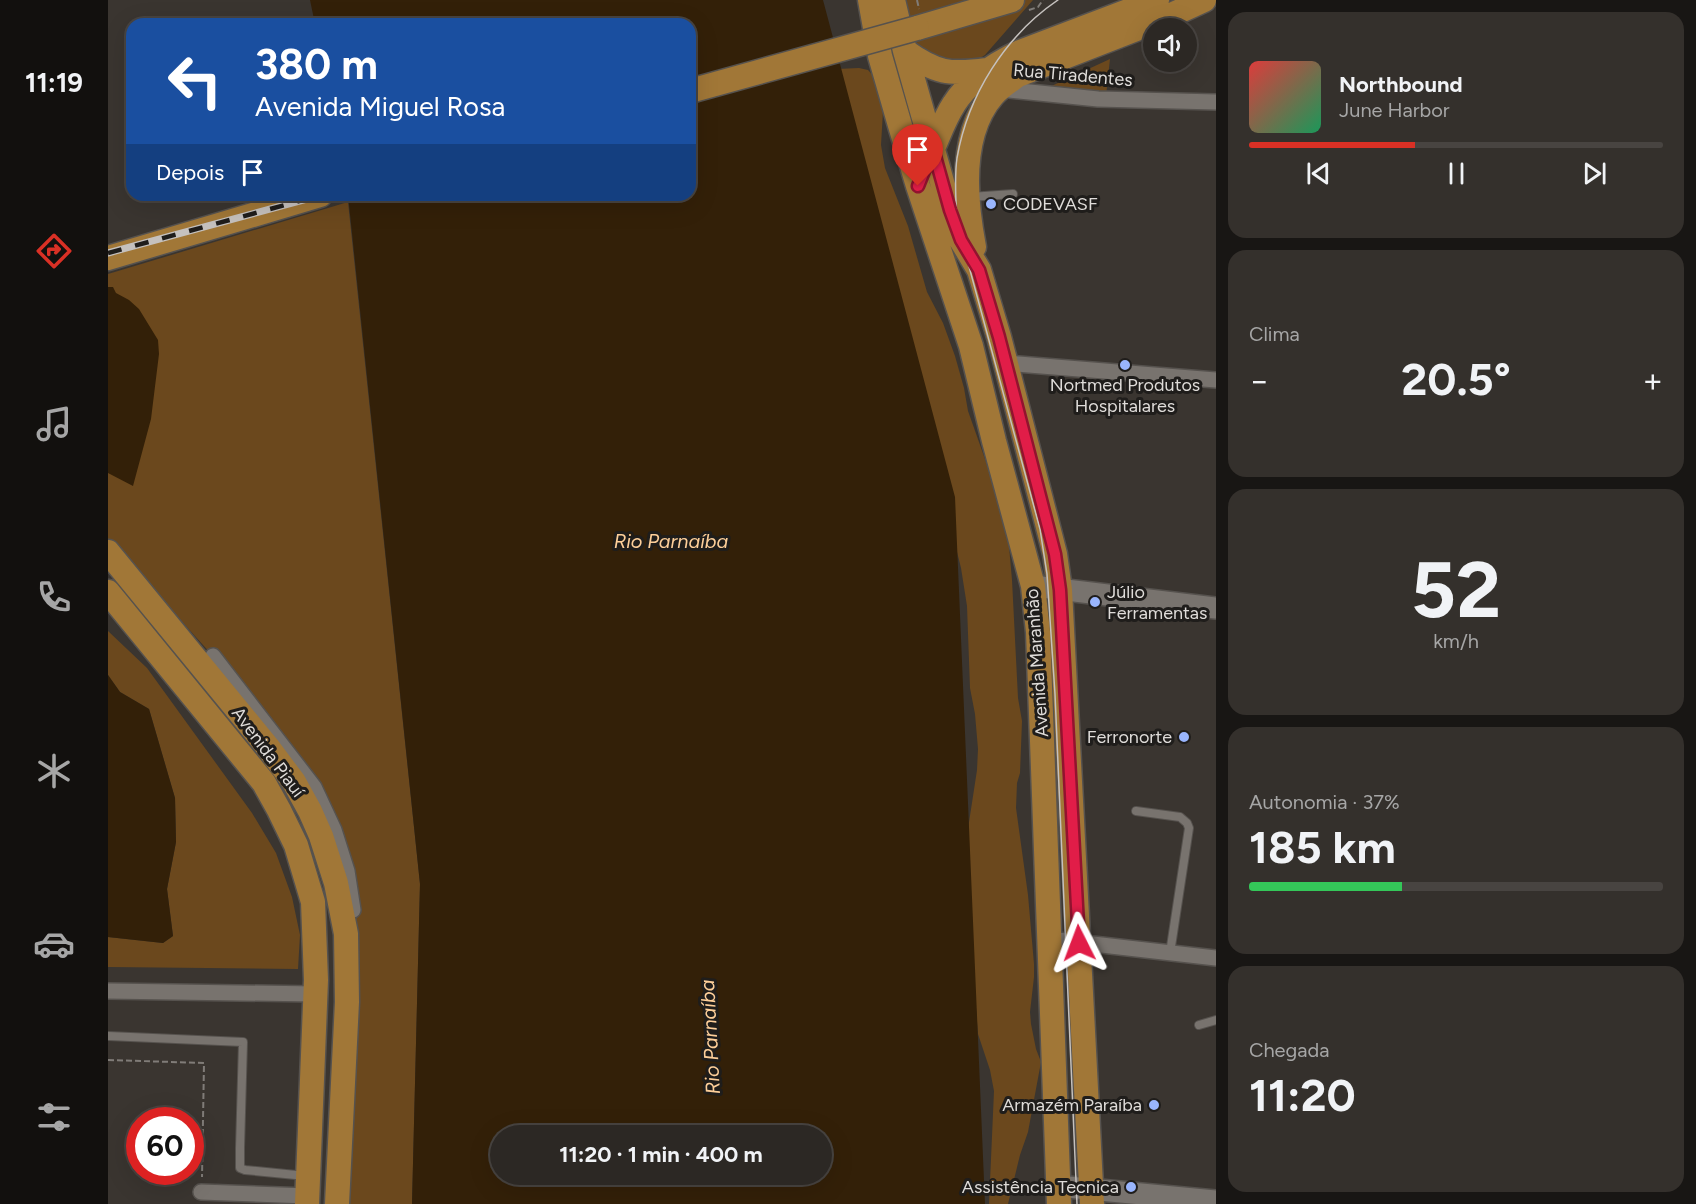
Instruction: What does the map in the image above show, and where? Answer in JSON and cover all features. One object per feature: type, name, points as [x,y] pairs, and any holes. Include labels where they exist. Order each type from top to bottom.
[{"type":"main road","name":"Avenida Maranhão","points":[[870,0],[880,56],[918,186],[971,346],[1033,586],[1038,632],[1058,1195]]},
{"type":"main road","name":"Avenida Maranhão","points":[[893,0],[950,210],[961,240],[979,270],[999,337],[1055,554],[1060,590],[1091,1196]]},
{"type":"main road","points":[[696,89],[1012,0]]},
{"type":"main road","points":[[979,270],[967,190],[969,153],[982,112],[992,97],[993,80],[1020,52],[1157,0]]},
{"type":"main road","points":[[918,186],[952,105],[961,93],[993,80],[1018,75],[1167,17],[1204,0]]},
{"type":"main road","points":[[905,51],[936,70],[993,80]]},
{"type":"main road","points":[[108,258],[299,201]]},
{"type":"main road","name":"Avenida Piauí","points":[[108,552],[294,782],[321,836],[336,883],[345,934],[347,1002],[337,1204]]},
{"type":"main road","points":[[1033,586],[1216,608]]},
{"type":"main road","name":"Avenida Piauí","points":[[108,592],[264,783],[296,845],[313,902],[315,994],[307,1192]]},
{"type":"main road","points":[[1058,1195],[1216,1201]]},
{"type":"street","name":"Rua Tiradentes","points":[[993,80],[1098,99],[1216,102]]},
{"type":"street","points":[[1005,363],[1216,380]]},
{"type":"street","points":[[213,656],[314,787],[334,830],[347,871],[354,918],[357,973],[348,1204]]},
{"type":"street","points":[[1049,939],[1216,958]]},
{"type":"street","points":[[108,991],[315,994]]},
{"type":"street","points":[[201,1192],[307,1192]]},
{"type":"lane","points":[[968,198],[1013,194]]},
{"type":"lane","points":[[1136,811],[1180,817],[1189,828],[1170,953]]},
{"type":"lane","points":[[1199,1025],[1216,1020]]},
{"type":"lane","points":[[108,1036],[243,1042],[240,1168],[307,1192]]},
{"type":"path","points":[[108,1060],[204,1063],[201,1192]]},
{"type":"shaded area","points":[[906,0],[1033,0],[985,55],[975,61],[955,65],[921,51],[916,43]]},
{"type":"shaded area","points":[[1110,59],[1106,96],[1045,89]]},
{"type":"shaded area","points":[[837,69],[868,70],[880,89],[883,111],[881,145],[885,168],[908,226],[927,292],[943,323],[955,356],[968,411],[997,493],[1009,546],[1018,698],[1022,721],[1016,808],[1028,895],[1034,964],[1031,1024],[1041,1062],[1028,1132],[1008,1204],[989,1204],[994,1091],[990,1070],[978,1034],[964,855],[978,749],[970,688],[967,606],[961,568]]},
{"type":"shaded area","points":[[348,202],[420,884],[412,1204],[348,1204],[347,871],[213,656],[108,540],[108,274]]},
{"type":"shaded area","points":[[108,631],[147,668],[252,813],[276,853],[292,897],[300,935],[298,969],[108,967],[108,937],[163,943],[173,936],[167,889],[176,842],[175,798],[149,709],[120,692],[108,675]]},
{"type":"water","name":"Rio Parnaíba","points":[[310,0],[823,0],[955,497],[985,1204],[412,1204],[420,884],[349,201],[696,201],[696,18],[314,18]]},
{"type":"water","points":[[108,287],[113,287],[116,293],[139,309],[158,340],[159,354],[151,419],[133,486],[108,473]]},
{"type":"water","points":[[108,675],[120,692],[149,709],[175,798],[176,842],[167,889],[173,936],[163,943],[108,937]]},
{"type":"tram line","points":[[1058,0],[1021,31],[992,69],[980,90],[962,135],[957,158],[956,190],[957,222],[1040,529],[1047,574],[1055,694],[1077,1204]]},
{"type":"railway","points":[[108,253],[300,201]]},
{"type":"place","name":"CODEVASF","points":[[991,204]]},
{"type":"place","name":"Nortmed Produtos Hospitalares","points":[[1125,365]]},
{"type":"place","name":"Júlio Ferramentas","points":[[1095,602]]},
{"type":"place","name":"Ferronorte","points":[[1184,737]]},
{"type":"place","name":"Armazém Paraíba","points":[[1154,1105]]},
{"type":"place","name":"Assistência Tecnica","points":[[1131,1187]]},
{"type":"route","points":[[918,186],[933,149],[961,240],[979,270],[999,337],[1055,554],[1060,590],[1079,943]]}]
